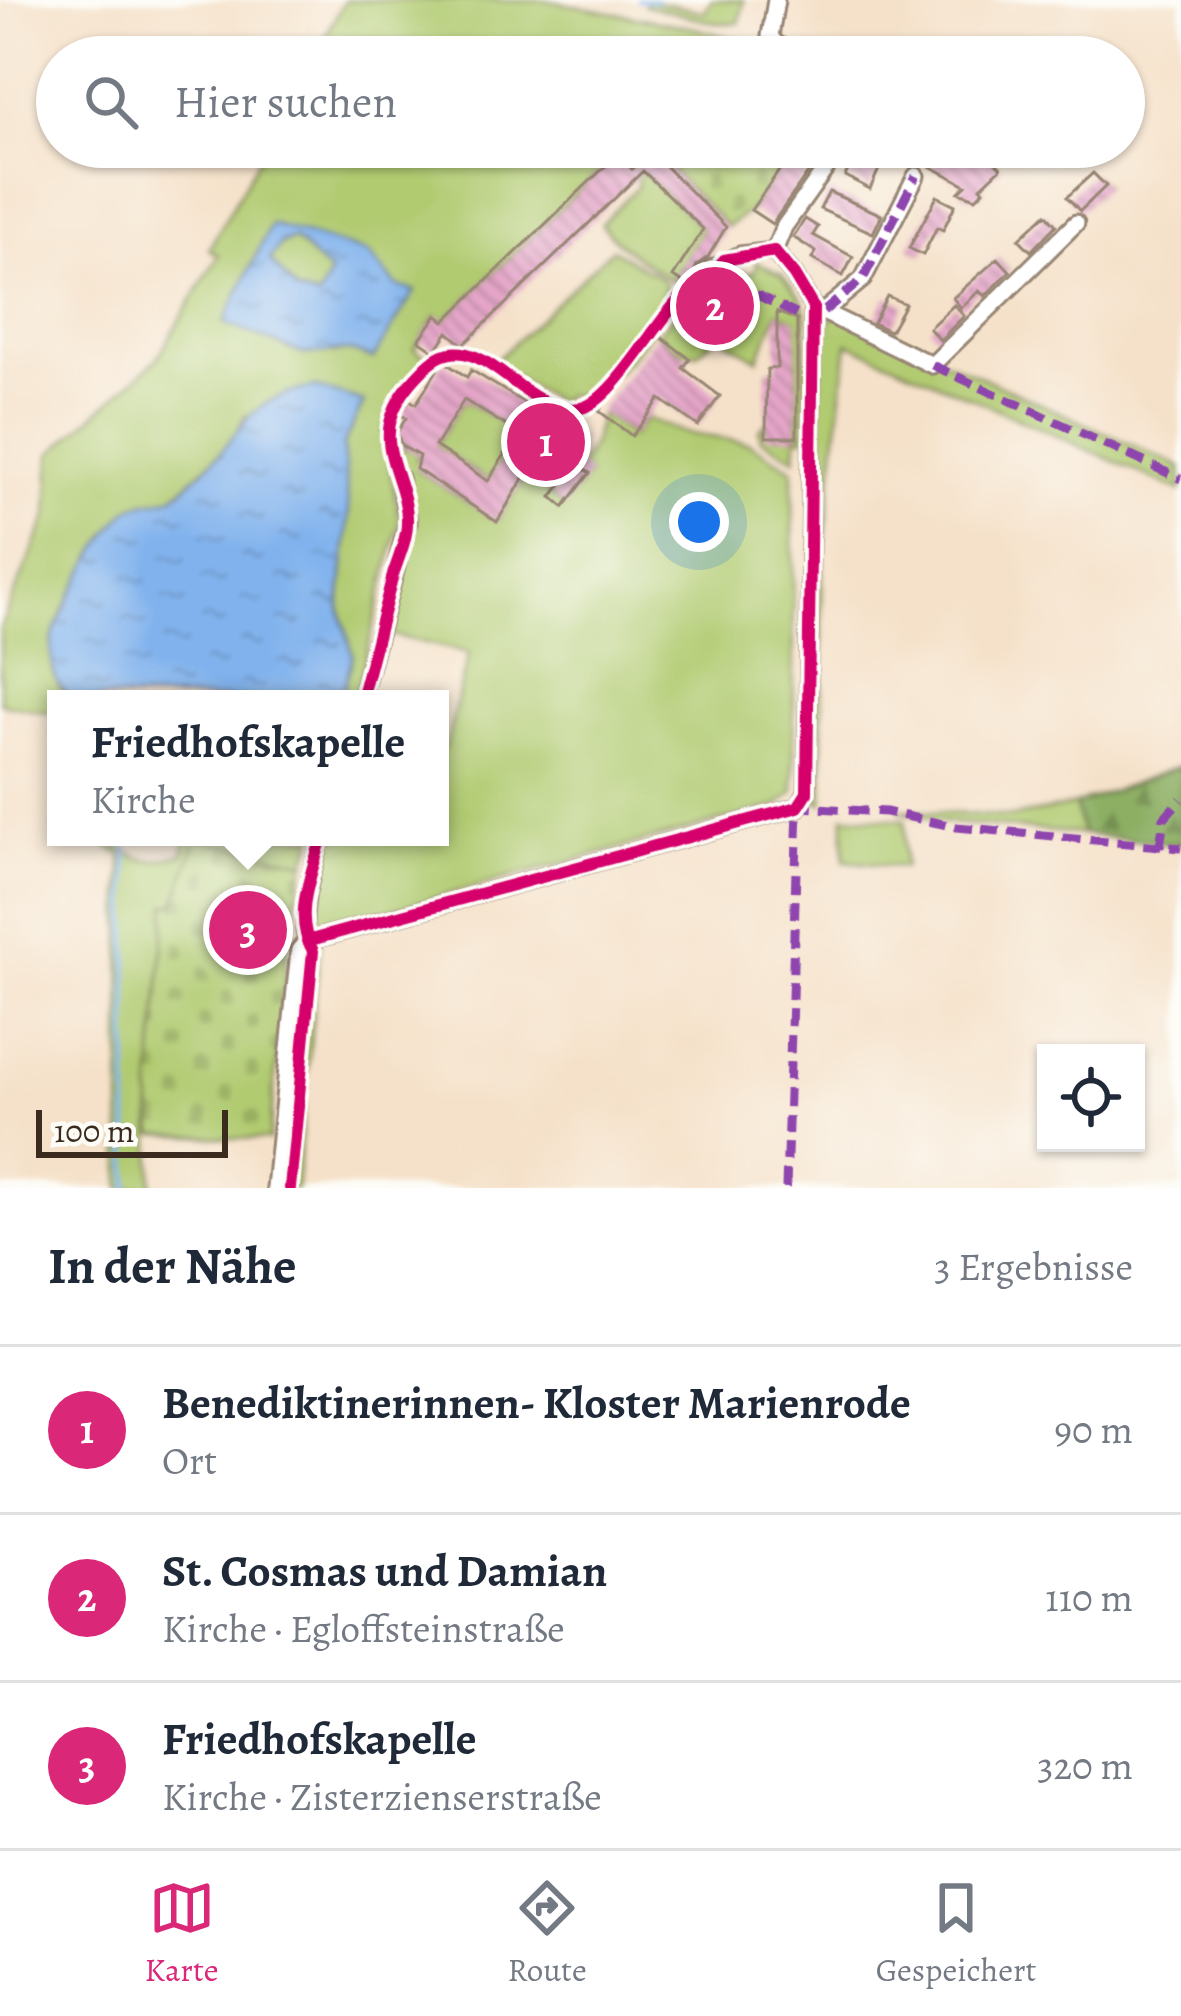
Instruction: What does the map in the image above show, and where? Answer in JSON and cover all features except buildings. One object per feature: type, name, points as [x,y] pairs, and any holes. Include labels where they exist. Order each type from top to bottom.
[{"type":"street","points":[[770,36],[776,0]]},
{"type":"street","points":[[774,251],[784,227],[826,168]]},
{"type":"street","points":[[818,310],[863,279],[916,176]]},
{"type":"street","points":[[774,251],[818,310],[932,364],[1076,223]]},
{"type":"street","points":[[707,271],[740,255],[774,251]]},
{"type":"street","points":[[275,1188],[298,950],[307,941],[786,813],[798,807],[807,793],[818,310]]},
{"type":"street","points":[[363,690],[408,522],[399,477]]},
{"type":"street","points":[[307,941],[304,904],[320,846]]},
{"type":"green space","points":[[345,0],[546,0],[724,36],[325,36]]},
{"type":"green space","points":[[647,0],[705,12],[711,0],[744,0],[739,23],[715,23],[645,5]]},
{"type":"green space","points":[[253,168],[603,168],[445,321],[436,316],[414,349],[428,358],[397,396],[383,430],[400,521],[357,690],[343,690],[353,655],[340,608],[349,514],[343,445],[363,403],[245,416],[232,442],[173,497],[133,506],[52,638],[54,673],[61,690],[47,690],[47,712],[0,703],[0,628],[48,516],[51,454],[156,360],[219,255],[209,249]],"holes":[[[271,225],[368,253],[397,286],[374,359],[351,351],[302,354],[225,323]]]},
{"type":"green space","points":[[629,168],[639,168],[703,229],[674,277],[690,286],[642,261],[601,224],[638,186]]},
{"type":"green space","points":[[781,168],[751,210],[727,227],[671,171]]},
{"type":"green space","points":[[294,239],[330,273],[319,298],[297,292],[270,260],[281,243]]},
{"type":"green space","points":[[612,249],[664,280],[666,292],[656,322],[622,366],[595,388],[562,396],[559,404],[493,363]]},
{"type":"green space","points":[[756,262],[781,274],[801,298],[806,314],[805,437],[797,438],[796,458],[761,439],[759,430],[766,423],[797,436],[796,320],[778,312],[758,359],[718,335],[698,353],[680,351],[657,334],[707,278],[698,301],[701,323],[730,330],[745,301],[720,283],[732,275],[754,272]]},
{"type":"green space","points":[[840,313],[1181,467],[1181,491],[848,343],[822,561],[823,803],[812,798],[816,329]]},
{"type":"green space","points":[[464,400],[518,433],[488,481],[435,446]]},
{"type":"green space","points":[[601,413],[632,436],[646,418],[685,433],[749,443],[793,469],[794,792],[778,806],[322,928],[313,923],[309,912],[328,846],[449,846],[449,732],[469,653],[386,634],[416,522],[398,448],[422,451],[417,470],[497,521],[533,464],[541,468],[540,486],[563,506],[589,474],[579,465],[592,445]]},
{"type":"green space","points":[[1181,766],[1181,845],[1082,834],[1075,805]]},
{"type":"green space","points":[[1075,805],[1082,834],[942,822],[898,810],[1014,817]]},
{"type":"green space","points":[[844,816],[905,820],[904,867],[844,861]]},
{"type":"green space","points":[[106,846],[153,860],[182,854],[185,846],[311,846],[306,862],[261,855],[175,905],[167,904],[151,1089],[152,1188],[121,1188],[122,855]]},
{"type":"green space","points":[[195,846],[230,846],[306,862],[290,926],[269,1140],[154,1134],[151,1089],[167,904],[175,904]]},
{"type":"green space","points":[[320,944],[296,1188],[281,1188],[303,958],[308,949]]},
{"type":"water","points":[[271,224],[368,253],[397,286],[415,291],[373,359],[351,351],[303,354],[224,323]],"holes":[[[294,239],[330,273],[319,298],[297,292],[270,260],[281,244]]]},
{"type":"water","points":[[315,387],[364,402],[343,445],[349,514],[340,608],[353,655],[343,690],[64,690],[53,666],[55,630],[110,531],[136,505],[180,491],[257,410],[290,393]]},
{"type":"waterway","points":[[638,0],[656,0]]},
{"type":"waterway","points":[[127,848],[128,1188]]},
{"type":"marked path","points":[[823,312],[863,279],[916,176]]},
{"type":"marked path","points":[[724,260],[722,273],[727,280],[812,322]]},
{"type":"marked path","points":[[932,365],[1181,479]]},
{"type":"marked path","points":[[1160,847],[1164,818],[1181,799]]},
{"type":"marked path","points":[[786,1188],[798,807],[886,812],[957,827],[1181,848]]},
{"type":"cycle path","points":[[363,690],[407,529],[389,429],[397,403],[417,376],[442,356],[461,353],[480,359],[538,399],[581,408],[606,392],[668,312],[724,260],[774,251]]},
{"type":"cycle path","points":[[307,941],[798,807],[807,793],[813,307],[774,251]]},
{"type":"cycle path","points":[[290,1188],[313,951],[304,909],[319,846]]},
{"type":"place","name":"St. Cosmas und Damian","points":[[715,306]]},
{"type":"place","name":"Benediktinerinnen- Kloster Marienrode","points":[[546,442]]},
{"type":"place","name":"Friedhofskapelle","points":[[248,930]]}]
